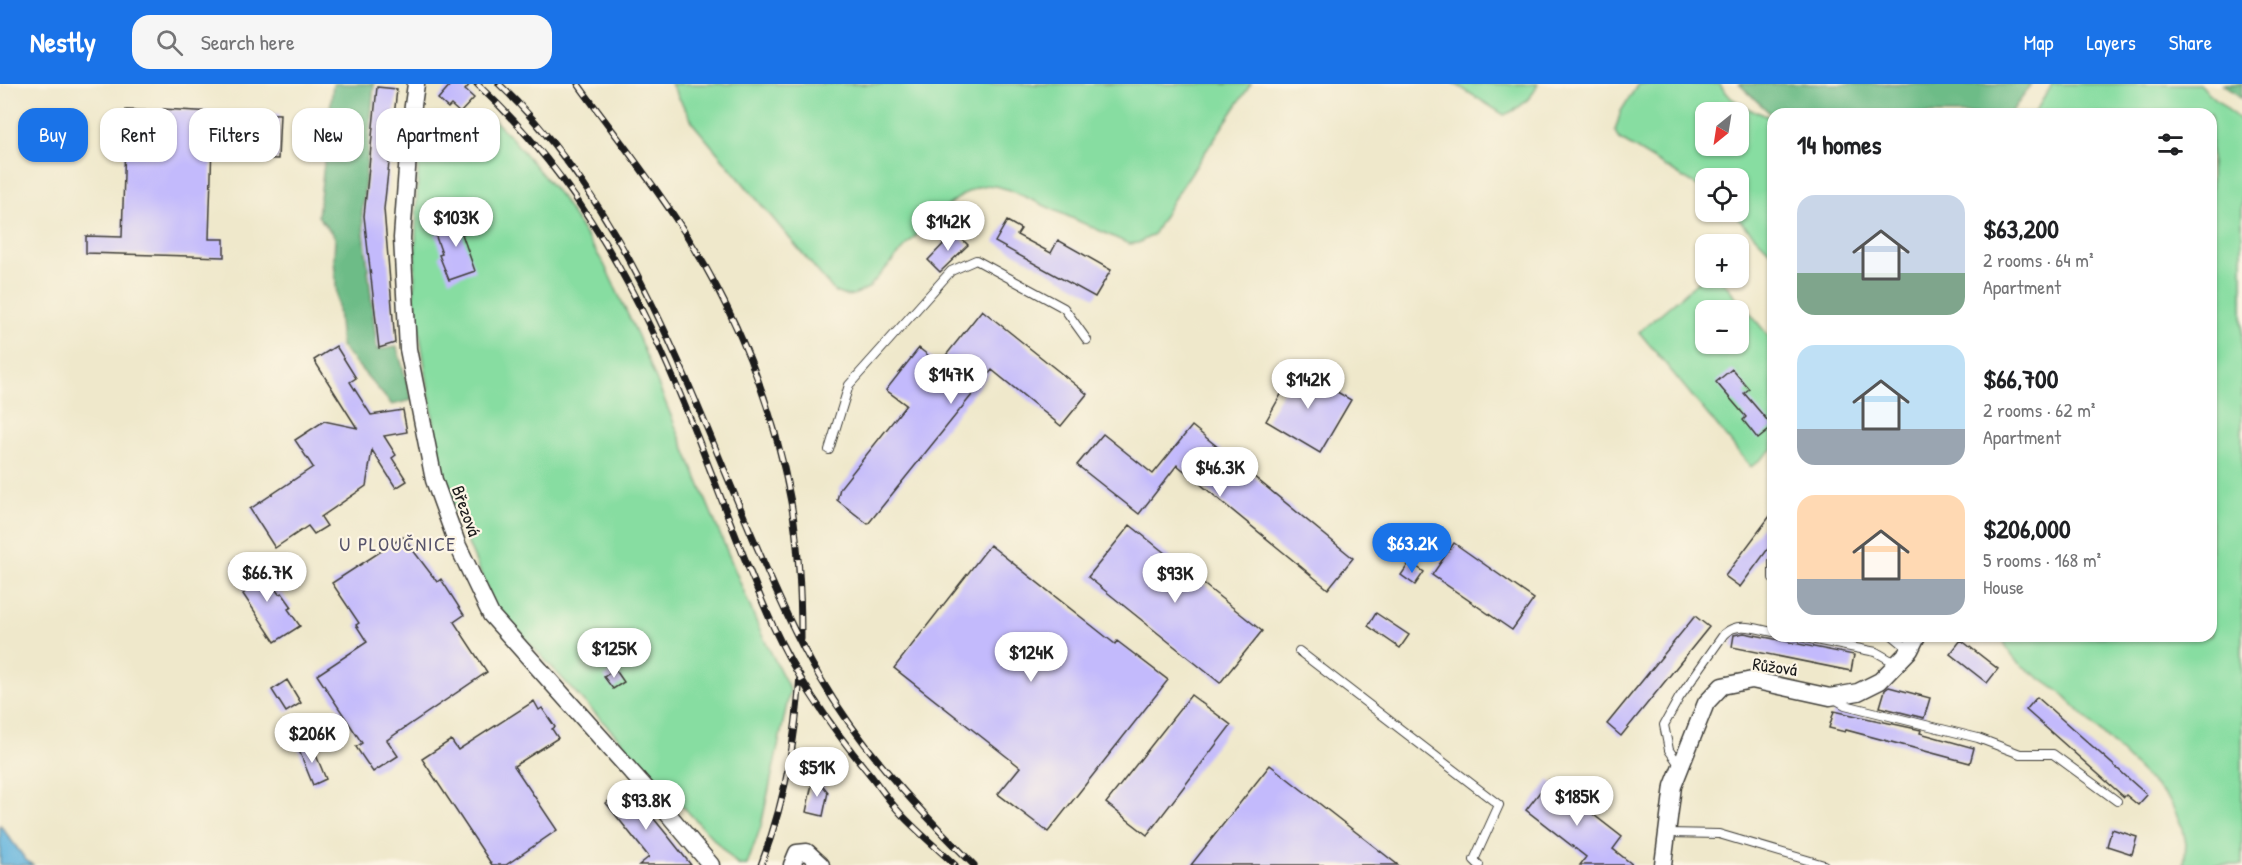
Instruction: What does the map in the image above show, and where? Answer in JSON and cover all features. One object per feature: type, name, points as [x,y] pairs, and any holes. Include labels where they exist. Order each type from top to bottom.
[{"type":"street","name":"Březová","points":[[416,84],[410,127],[402,238],[408,349],[434,480],[458,546],[491,615],[652,795],[711,865]]},
{"type":"street","name":"Růžová","points":[[1663,865],[1673,786],[1706,704],[1722,686],[1752,680],[1830,697],[1858,692],[1880,681],[1914,643]]},
{"type":"street","points":[[792,865],[797,853],[807,852],[820,865]]},
{"type":"lane","points":[[829,450],[849,385],[951,271],[976,260],[1064,308],[1087,340]]},
{"type":"lane","points":[[1680,767],[1669,750],[1664,725],[1679,698],[1731,627],[1767,631]]},
{"type":"lane","points":[[1825,642],[1876,652],[1897,664]]},
{"type":"lane","points":[[1299,651],[1499,805],[1474,860],[1479,865]]},
{"type":"lane","points":[[1830,697],[1845,705],[1978,738],[2020,754],[2053,754],[2117,801]]},
{"type":"lane","points":[[1667,833],[1719,834],[1824,865]]},
{"type":"green space","points":[[333,84],[374,84],[362,215],[377,350],[397,347],[412,400],[392,405],[341,346],[334,259],[335,237],[318,216],[324,162],[364,162],[364,108],[330,108]]},
{"type":"green space","points":[[671,84],[1251,84],[1173,200],[1153,235],[1138,243],[1129,244],[1010,190],[986,185],[964,194],[934,217],[868,288],[848,296],[835,292],[695,126]]},
{"type":"green space","points":[[1455,84],[1538,84],[1524,103],[1504,115]]},
{"type":"green space","points":[[1638,84],[1719,84],[1738,102],[1695,102],[1695,156],[1749,156],[1749,109],[1767,116],[1767,248],[1741,222],[1749,222],[1749,168],[1695,168],[1695,185],[1618,138],[1615,131],[1621,111]]},
{"type":"green space","points":[[1739,84],[2031,84],[2014,108],[1767,108],[1767,110]]},
{"type":"green space","points":[[2052,84],[2199,84],[2242,122],[2242,865],[2184,865],[2186,844],[2183,829],[2170,801],[2061,693],[2017,662],[2006,648],[2004,642],[2217,642],[2217,108],[2038,108]]},
{"type":"green space","points":[[2223,84],[2242,84],[2242,98]]},
{"type":"green space","points":[[500,126],[561,197],[604,264],[638,336],[761,633],[790,690],[761,826],[747,865],[738,865],[495,607],[444,487],[414,297],[418,162],[500,162]]},
{"type":"green space","points":[[1695,284],[1695,288],[1728,288],[1739,300],[1695,300],[1695,354],[1749,354],[1749,312],[1767,334],[1767,454],[1751,467],[1639,332]]},
{"type":"water","points":[[0,825],[26,860],[33,865],[0,865]]},
{"type":"building","points":[[451,84],[470,84],[465,90],[474,98],[465,108],[454,108],[451,105],[448,108],[438,99]]},
{"type":"building","points":[[377,87],[397,89],[395,108],[376,108],[376,162],[389,162],[384,209],[395,343],[379,348],[364,216]]},
{"type":"building","points":[[177,110],[189,111],[189,162],[211,162],[209,239],[224,239],[224,257],[86,253],[86,236],[122,237],[124,162],[177,162]]},
{"type":"building","points":[[466,212],[473,230],[462,234],[475,271],[449,280],[439,255],[442,254],[435,234],[455,227],[452,217]]},
{"type":"building","points":[[1007,221],[1021,229],[1017,235],[1051,253],[1058,240],[1111,270],[1095,297],[995,242]]},
{"type":"building","points":[[955,232],[968,245],[940,272],[928,260]]},
{"type":"building","points":[[982,310],[1087,394],[1061,426],[992,370],[868,524],[837,500],[840,488],[906,405],[886,390],[919,348],[939,364]]},
{"type":"building","points":[[336,346],[356,378],[350,382],[371,415],[403,410],[407,432],[384,436],[396,455],[392,458],[407,481],[396,488],[372,450],[366,486],[321,517],[327,526],[314,534],[308,526],[275,548],[250,509],[313,467],[295,440],[324,421],[357,428],[314,360]]},
{"type":"building","points":[[1296,368],[1351,400],[1320,453],[1266,421]]},
{"type":"building","points":[[1732,369],[1749,389],[1744,393],[1767,420],[1767,432],[1758,439],[1743,420],[1746,417],[1716,382]]},
{"type":"building","points":[[1192,426],[1353,558],[1328,589],[1177,465],[1139,514],[1077,465],[1103,434],[1153,474]]},
{"type":"building","points":[[1767,520],[1767,550],[1740,587],[1725,576]]},
{"type":"building","points":[[1130,525],[1262,631],[1220,683],[1088,577]]},
{"type":"building","points":[[403,537],[437,582],[441,579],[464,615],[454,622],[487,672],[387,740],[398,756],[373,772],[356,747],[362,743],[317,675],[367,642],[356,625],[359,623],[332,583]]},
{"type":"building","points":[[1454,543],[1534,599],[1512,630],[1432,575]]},
{"type":"building","points":[[990,545],[1115,644],[1117,641],[1168,680],[1048,832],[998,794],[1020,767],[894,668]]},
{"type":"building","points":[[245,558],[257,585],[267,578],[292,607],[288,609],[300,626],[275,642],[243,594],[245,592],[232,564]]},
{"type":"building","points":[[1410,562],[1424,572],[1415,585],[1401,575]]},
{"type":"building","points":[[1376,613],[1409,635],[1400,648],[1368,626]]},
{"type":"building","points":[[1695,616],[1709,627],[1621,736],[1607,724]]},
{"type":"building","points":[[1744,633],[1767,638],[1767,642],[1789,642],[1854,655],[1851,671],[1732,647],[1734,635]]},
{"type":"building","points":[[1959,642],[1964,642],[1998,669],[1987,683],[1950,654]]},
{"type":"building","points":[[615,669],[624,682],[613,689],[604,677]]},
{"type":"building","points":[[287,680],[301,703],[286,712],[272,690]]},
{"type":"building","points":[[1889,687],[1930,698],[1924,718],[1880,707],[1885,690]]},
{"type":"building","points":[[1191,695],[1231,725],[1147,835],[1106,803]]},
{"type":"building","points":[[2037,697],[2147,795],[2138,805],[2126,795],[2124,797],[2026,710]]},
{"type":"building","points":[[534,701],[539,710],[542,708],[555,727],[552,729],[558,738],[514,766],[557,830],[506,865],[492,865],[422,759],[451,740],[458,750]]},
{"type":"building","points":[[1834,711],[1921,730],[1920,733],[1974,748],[1970,763],[1846,730],[1845,732],[1829,728]]},
{"type":"building","points":[[311,743],[326,779],[313,785],[298,748]]},
{"type":"building","points":[[1270,765],[1398,865],[1191,865]]},
{"type":"building","points":[[814,775],[828,792],[823,816],[806,812]]},
{"type":"building","points":[[1549,780],[1622,837],[1613,849],[1633,865],[1580,865],[1586,857],[1526,810]]},
{"type":"building","points":[[627,786],[691,865],[639,865],[649,857],[606,803]]},
{"type":"building","points":[[2112,829],[2137,837],[2132,854],[2107,846]]},
{"type":"railway","points":[[477,84],[530,138],[576,198],[634,295],[668,365],[773,626],[805,686],[893,805],[955,865]]},
{"type":"railway","points":[[499,84],[544,132],[583,184],[618,240],[676,356],[776,590],[819,676],[871,752],[931,821],[974,865]]},
{"type":"railway","points":[[578,84],[648,178],[687,236],[722,299],[752,364],[775,432],[791,502],[799,570],[801,639]]},
{"type":"railway","points":[[761,865],[788,771],[800,675]]},
{"type":"district","name":"U PLOUČNICE","points":[[398,544]]}]
